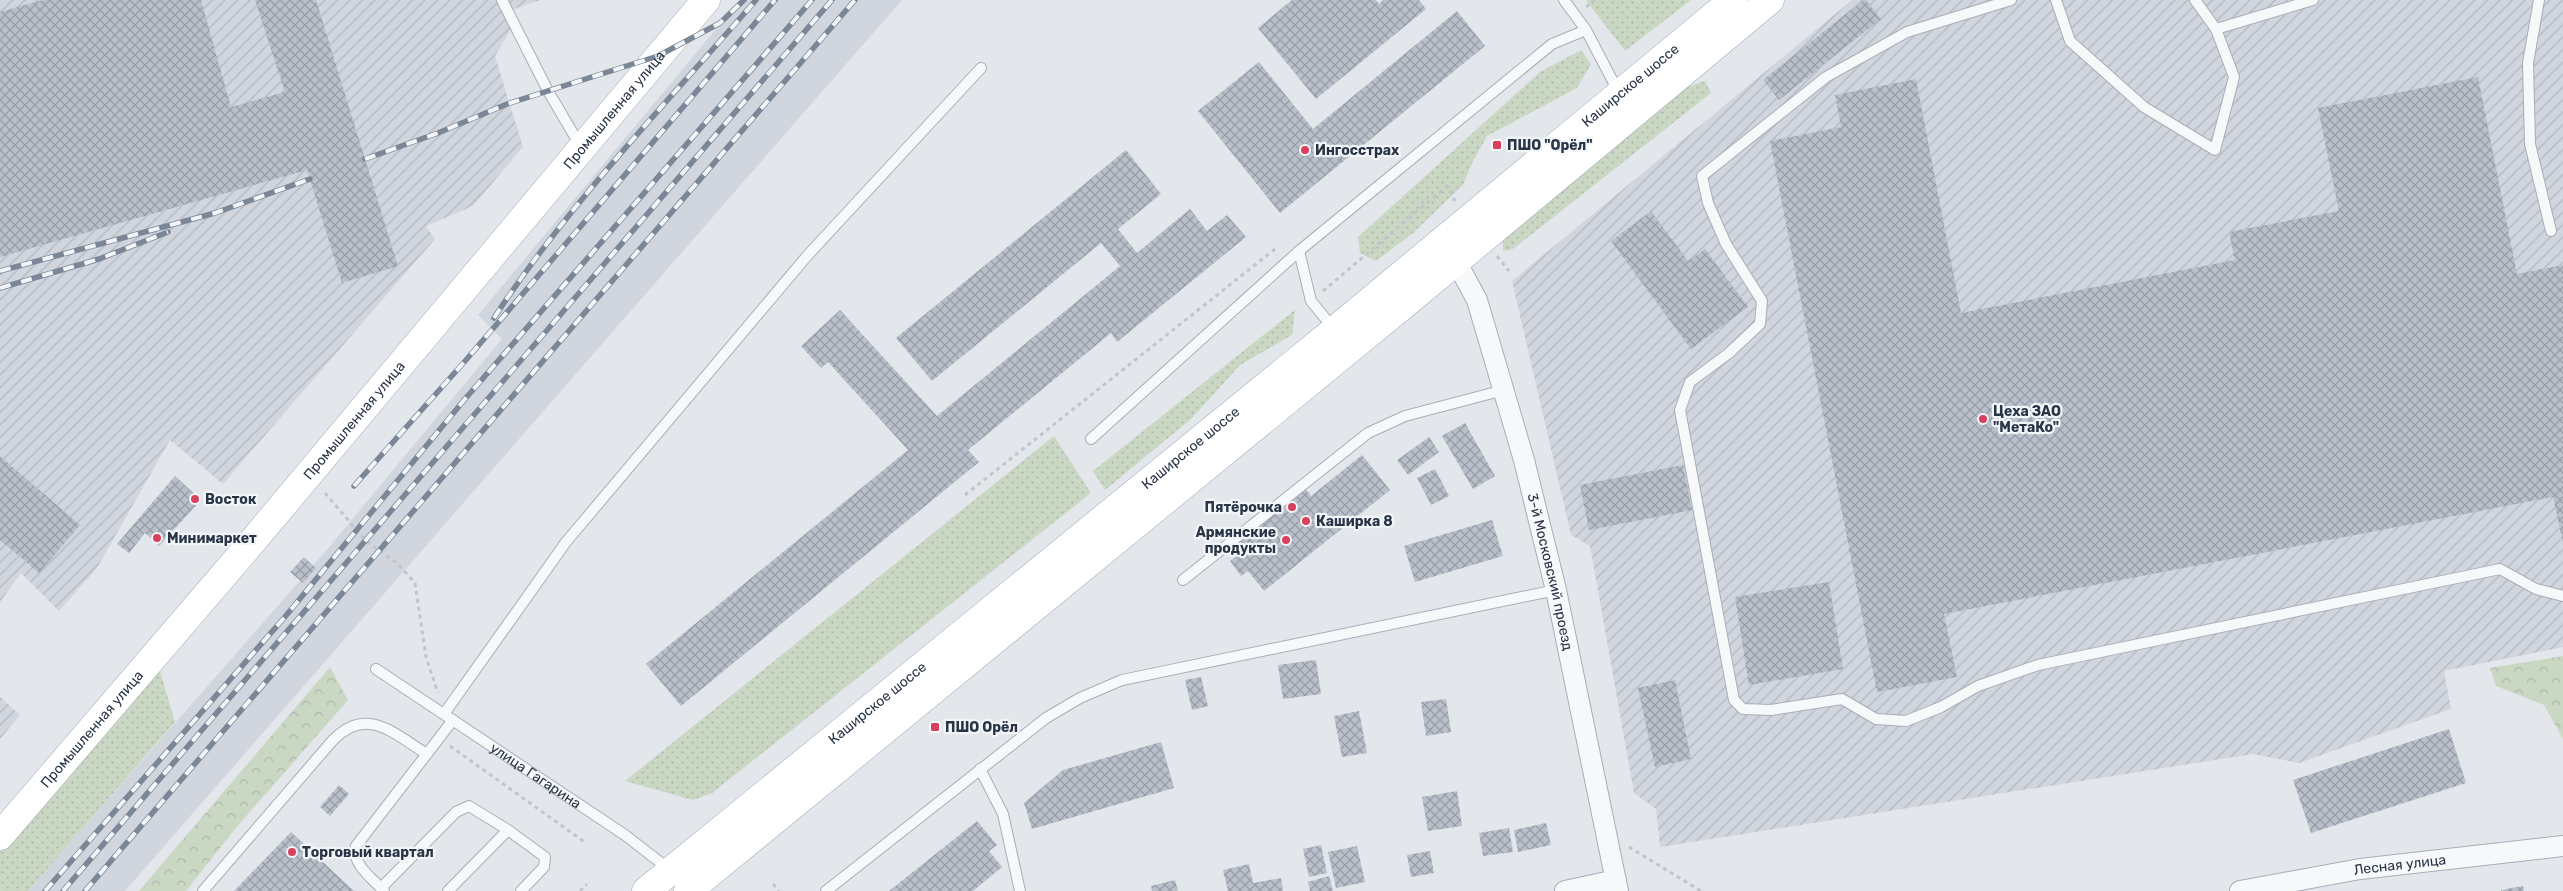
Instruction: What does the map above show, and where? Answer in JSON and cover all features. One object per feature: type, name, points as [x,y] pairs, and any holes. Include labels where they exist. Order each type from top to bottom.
[{"type":"main road","name":"Промышленная улица","points":[[0,836],[245,549],[706,0]]},
{"type":"main road","name":"Каширское шоссе","points":[[685,886],[1335,330],[1733,0]]},
{"type":"main road","name":"Каширское шоссе","points":[[646,891],[685,886],[1456,261],[1770,0]]},
{"type":"street","name":"3-й Московский проезд","points":[[1456,261],[1477,300],[1504,390],[1556,590],[1617,885]]},
{"type":"street","name":"Лесная улица","points":[[2240,891],[2360,869],[2563,846]]},
{"type":"street","points":[[1565,891],[1617,885]]},
{"type":"lane","points":[[502,0],[548,91],[581,148]]},
{"type":"lane","points":[[1564,0],[1586,30],[1619,93]]},
{"type":"lane","points":[[2011,0],[1907,32],[1826,77],[1702,176],[1708,204],[1726,244],[1762,301],[1760,324],[1729,353],[1690,382],[1680,410],[1734,700],[1742,709],[1771,710],[1842,699],[1876,719],[1906,721],[1942,707],[1978,686],[2038,665],[2500,569],[2536,589],[2563,596]]},
{"type":"lane","points":[[2056,0],[2070,41],[2144,107],[2215,150],[2234,77],[2216,30],[2195,0]]},
{"type":"lane","points":[[2216,30],[2313,0]]},
{"type":"lane","points":[[2539,0],[2528,63],[2530,144],[2551,230]]},
{"type":"lane","points":[[1091,439],[1299,251],[1552,44],[1586,30]]},
{"type":"lane","points":[[521,891],[542,869],[546,860],[541,853],[475,808],[469,806],[462,808],[383,889],[358,863],[355,854],[356,846],[439,738],[449,717],[566,542],[807,256],[981,68]]},
{"type":"lane","points":[[1299,251],[1312,301],[1335,330]]},
{"type":"lane","points":[[1183,580],[1368,433],[1405,416],[1504,390]]},
{"type":"lane","points":[[826,891],[1046,718],[1080,698],[1122,680],[1556,590]]},
{"type":"lane","name":"улица Гагарина","points":[[376,669],[625,835],[685,886]]},
{"type":"lane","points":[[204,891],[333,740],[349,726],[361,722],[374,723],[427,754]]},
{"type":"lane","points":[[980,769],[1004,819],[1020,891]]},
{"type":"lane","points":[[448,891],[508,830]]},
{"type":"path","points":[[1312,301],[1447,186],[1458,208]]},
{"type":"path","points":[[1495,253],[1509,271]]},
{"type":"path","points":[[324,492],[366,541],[397,562],[415,582],[426,657],[449,717]]},
{"type":"path","points":[[439,738],[586,843]]},
{"type":"path","points":[[1606,832],[1701,891]]},
{"type":"path","points":[[580,891],[587,884]]},
{"type":"path","points":[[773,884],[779,891]]},
{"type":"shaded area","points":[[0,0],[541,0],[511,10],[512,27],[495,56],[523,147],[473,206],[426,226],[435,239],[223,484],[170,440],[97,568],[59,611],[21,573],[0,602]]},
{"type":"shaded area","points":[[740,0],[902,0],[125,891],[28,891],[325,552],[502,339],[478,315]]},
{"type":"shaded area","points":[[1852,0],[2563,0],[2563,647],[2444,671],[2451,709],[2299,763],[2253,754],[1660,847],[1656,809],[1634,793],[1590,546],[1571,535],[1512,281]]},
{"type":"shaded area","points":[[0,697],[20,715],[0,739]]},
{"type":"green space","points":[[1586,0],[1691,0],[1625,51]]},
{"type":"green space","points":[[1581,50],[1591,64],[1577,88],[1487,136],[1473,161],[1463,185],[1413,233],[1376,261],[1360,253],[1358,237],[1540,72]]},
{"type":"green space","points":[[1705,81],[1711,93],[1513,249],[1503,251],[1503,237],[1533,208],[1688,87]]},
{"type":"green space","points":[[1295,310],[1292,335],[1240,365],[1191,419],[1105,490],[1093,471]]},
{"type":"green space","points":[[1054,436],[1091,493],[712,793],[693,800],[625,781]]},
{"type":"green space","points":[[2563,656],[2563,739],[2544,705],[2496,686],[2490,668]]},
{"type":"green space","points":[[330,667],[348,700],[235,829],[186,891],[139,891]]},
{"type":"green space","points":[[160,671],[175,722],[28,891],[0,891],[0,851]]},
{"type":"building","points":[[43,0],[201,0],[231,107],[285,92],[255,0],[316,0],[398,266],[342,283],[307,170],[0,257],[0,12]]},
{"type":"building","points":[[1292,0],[1376,0],[1379,4],[1383,0],[1419,0],[1426,9],[1316,99],[1258,28]]},
{"type":"building","points":[[1863,0],[1866,0],[1881,19],[1779,100],[1763,80]]},
{"type":"building","points":[[1457,11],[1485,46],[1280,213],[1198,111],[1259,62],[1313,129]]},
{"type":"building","points":[[2478,77],[2517,274],[2563,265],[2563,543],[2553,497],[1944,614],[1957,677],[1877,692],[1770,141],[1841,127],[1835,95],[1916,79],[1961,313],[2235,260],[2229,232],[2339,211],[2318,108]]},
{"type":"building","points":[[1126,150],[1161,194],[1118,229],[1137,253],[1190,209],[1207,231],[1227,215],[1246,237],[1117,342],[1111,333],[968,450],[979,462],[681,706],[646,664],[908,450],[828,362],[821,368],[801,346],[840,310],[937,416],[1120,266],[1101,243],[932,381],[896,338]]},
{"type":"building","points":[[1651,211],[1688,261],[1705,249],[1748,307],[1691,349],[1611,241]]},
{"type":"building","points":[[1465,423],[1495,476],[1473,489],[1442,436]]},
{"type":"building","points":[[1429,437],[1439,452],[1408,475],[1397,460]]},
{"type":"building","name":"Каширка 8","points":[[1362,455],[1390,490],[1264,591],[1248,571],[1241,576],[1230,561],[1238,555],[1230,546],[1304,487],[1311,496]]},
{"type":"building","points":[[0,456],[80,525],[39,573],[0,540]]},
{"type":"building","points":[[1683,465],[1692,510],[1589,530],[1580,485]]},
{"type":"building","points":[[1435,469],[1449,496],[1431,505],[1417,478]]},
{"type":"building","points":[[175,476],[201,500],[159,546],[145,533],[129,553],[117,544]]},
{"type":"building","points":[[1492,520],[1503,556],[1415,582],[1404,546]]},
{"type":"building","points":[[304,557],[316,568],[303,583],[290,572]]},
{"type":"building","points":[[1829,582],[1843,669],[1749,685],[1735,597]]},
{"type":"building","points":[[1316,660],[1321,694],[1283,699],[1278,665]]},
{"type":"building","points":[[1201,677],[1208,706],[1192,710],[1185,680]]},
{"type":"building","points":[[1675,680],[1691,759],[1655,767],[1638,688]]},
{"type":"building","points":[[1446,699],[1451,732],[1426,736],[1421,702]]},
{"type":"building","points":[[1359,711],[1367,753],[1342,757],[1334,716]]},
{"type":"building","points":[[2449,729],[2466,783],[2311,833],[2293,780]]},
{"type":"building","points":[[1161,742],[1174,788],[1032,829],[1024,803],[1063,770]]},
{"type":"building","points":[[339,785],[349,794],[330,816],[320,807]]},
{"type":"building","points":[[1457,791],[1462,826],[1428,831],[1422,797]]},
{"type":"building","points":[[977,821],[997,845],[989,851],[1002,867],[973,891],[889,891]]},
{"type":"building","points":[[1546,823],[1551,845],[1518,852],[1514,830]]},
{"type":"building","points":[[1509,828],[1513,852],[1483,856],[1479,833]]},
{"type":"building","name":"Торговый квартал","points":[[291,832],[354,891],[234,891]]},
{"type":"building","points":[[1321,845],[1327,873],[1309,877],[1303,849]]},
{"type":"building","points":[[1357,846],[1365,882],[1336,888],[1328,852]]},
{"type":"building","points":[[1430,851],[1434,873],[1411,877],[1407,855]]},
{"type":"building","points":[[1249,864],[1253,883],[1281,878],[1283,891],[1228,891],[1223,870]]},
{"type":"building","points":[[1329,876],[1333,891],[1310,891],[1308,882]]},
{"type":"building","points":[[1175,880],[1178,891],[1152,891],[1151,886]]},
{"type":"building","points":[[2523,886],[2524,891],[2501,891],[2501,890]]},
{"type":"railway","points":[[365,159],[438,133],[507,104],[658,56],[720,23],[744,0]]},
{"type":"railway","points":[[494,318],[523,276],[586,194],[756,0]]},
{"type":"railway","points":[[354,486],[466,360],[775,0]]},
{"type":"railway","points":[[45,891],[284,618],[465,399],[812,0]]},
{"type":"railway","points":[[63,891],[832,0]]},
{"type":"railway","points":[[85,891],[855,0]]},
{"type":"railway","points":[[0,271],[215,213],[310,179]]},
{"type":"railway","points":[[0,288],[99,259],[168,232]]},
{"type":"place","name":"ПШО \"Орёл\"","points":[[1497,145]]},
{"type":"place","name":"Ингосстрах","points":[[1305,150]]},
{"type":"place","name":"Цеха ЗАО \"МетаКо\"","points":[[1983,419]]},
{"type":"place","name":"Восток","points":[[195,499]]},
{"type":"place","name":"Пятёрочка","points":[[1292,507]]},
{"type":"place","name":"Каширка 8","points":[[1306,521]]},
{"type":"place","name":"Минимаркет","points":[[157,538]]},
{"type":"place","name":"Армянские продукты","points":[[1286,540]]},
{"type":"place","name":"ПШО Орёл","points":[[935,727]]},
{"type":"place","name":"Торговый квартал","points":[[292,852]]}]
